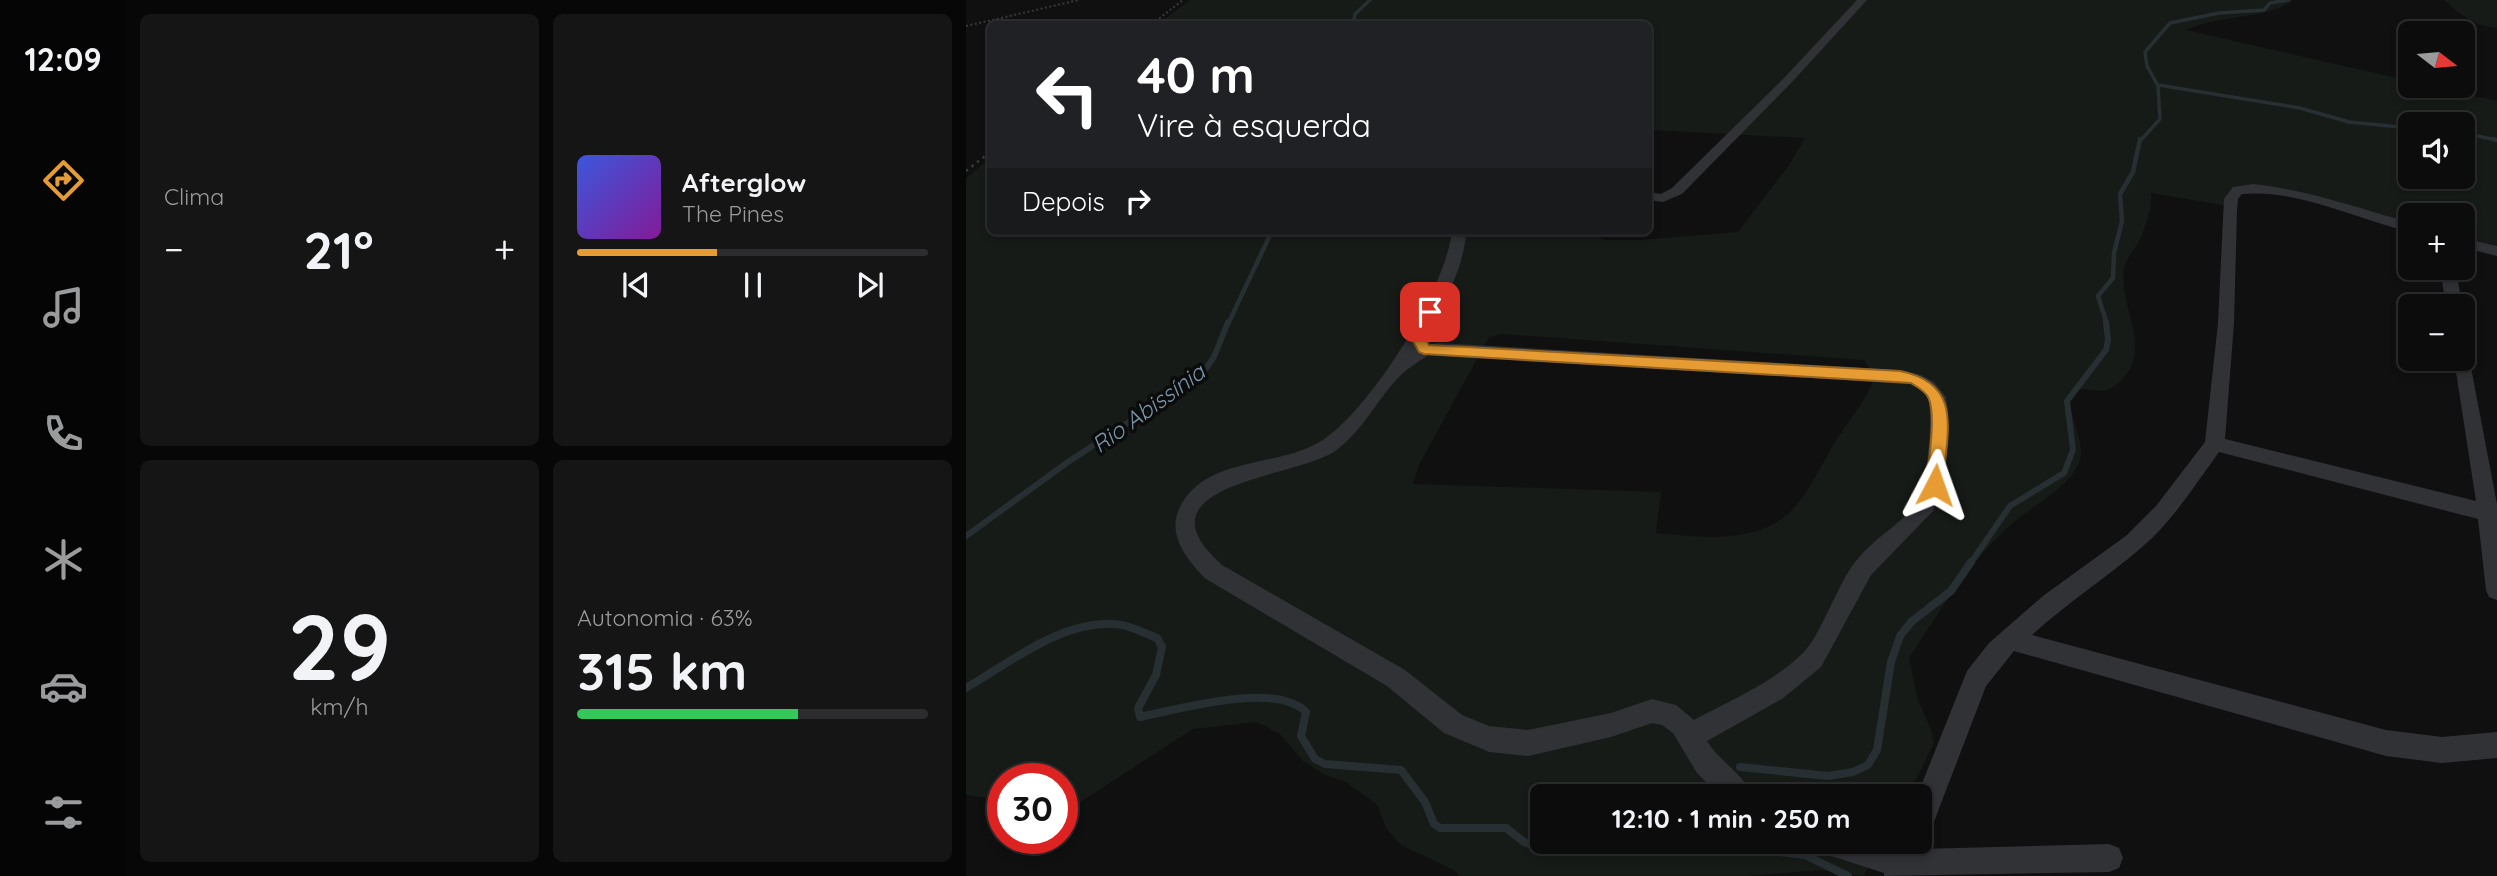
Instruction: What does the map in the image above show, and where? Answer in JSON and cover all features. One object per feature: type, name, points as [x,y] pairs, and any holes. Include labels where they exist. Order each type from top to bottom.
[{"type":"street","points":[[1652,197],[1663,198],[1677,191],[1788,80],[1862,0]]},
{"type":"street","points":[[1932,791],[1976,679],[2010,639],[2051,604],[2135,541],[2162,512],[2215,444],[2226,323],[2231,199],[2238,190],[2253,188],[2280,192],[2398,225]]},
{"type":"street","points":[[1459,235],[1456,256],[1449,276],[1420,342],[1388,377],[1354,423],[1335,442],[1320,452],[1301,460],[1235,476],[1199,496],[1186,523],[1189,546],[1196,557],[1249,593],[1396,678],[1453,724],[1489,739],[1528,743],[1611,725],[1652,710],[1667,714],[1682,724],[1706,764],[1727,784]]},
{"type":"street","points":[[2475,245],[2497,251]]},
{"type":"street","points":[[1420,342],[1900,376],[1915,379],[1928,386],[1937,397],[1939,411],[1935,485],[1923,511],[1887,542],[1863,568],[1813,659],[1773,691],[1688,737]]},
{"type":"street","points":[[2465,371],[2493,514],[2497,590]]},
{"type":"street","points":[[2215,444],[2493,514]]},
{"type":"street","points":[[2010,639],[2158,683],[2396,744],[2437,750],[2497,745]]},
{"type":"street","points":[[1876,854],[1903,861],[2109,858]]},
{"type":"path","points":[[988,21],[1079,0]]},
{"type":"path","points":[[1156,21],[1183,0]]},
{"type":"path","points":[[966,26],[987,21]]},
{"type":"path","points":[[966,171],[987,154]]},
{"type":"shaded area","points":[[1190,0],[2293,0],[2273,10],[2198,25],[2186,30],[2398,78],[2398,98],[2475,96],[2497,101],[2497,249],[2475,243],[2475,203],[2398,203],[2398,223],[2271,188],[2244,186],[2229,206],[2151,193],[2151,206],[2145,227],[2124,269],[2126,300],[2135,344],[2134,359],[2127,373],[2110,389],[2081,389],[2069,393],[2081,449],[2078,465],[2072,475],[2054,493],[2014,522],[1984,552],[1957,586],[1909,658],[1917,697],[1934,743],[1914,784],[1530,784],[1530,854],[1877,854],[1863,876],[1821,870],[1748,876],[1460,876],[1454,870],[1401,845],[1386,828],[1377,805],[1346,782],[1325,775],[1303,761],[1279,733],[1257,722],[1193,729],[1078,804],[1078,763],[987,763],[987,798],[966,795],[966,178],[987,160],[987,235],[1596,235],[1604,240],[1642,240],[1738,232],[1789,165],[1805,138],[1652,130],[1652,21],[1162,21]],"holes":[[[1502,334],[1864,360],[1875,376],[1862,403],[1839,435],[1803,497],[1776,523],[1744,534],[1709,537],[1656,533],[1661,492],[1413,484],[1419,465],[1489,337]]]},
{"type":"shaded area","points":[[2444,0],[2497,0],[2497,28],[2475,22]]},
{"type":"waterway","name":"Rio Abissínia","points":[[1354,21],[1355,14],[1370,0]]},
{"type":"waterway","points":[[2140,141],[2160,119],[2158,86],[2147,66],[2145,52],[2170,23],[2219,13],[2264,10],[2270,3],[2288,0]]},
{"type":"waterway","points":[[2158,85],[2300,108],[2349,122],[2398,127]]},
{"type":"waterway","points":[[2475,136],[2497,140],[2493,139]]},
{"type":"waterway","points":[[2107,324],[2098,296],[2113,278],[2114,253],[2122,221],[2120,194],[2133,172],[2140,139]]},
{"type":"waterway","name":"Rio Abissínia","points":[[1228,324],[1270,235]]},
{"type":"waterway","name":"Rio Abissínia","points":[[966,536],[1068,462],[1202,374],[1214,357],[1228,322]]},
{"type":"waterway","points":[[1970,564],[2010,506],[2064,473],[2073,450],[2067,401],[2106,350],[2106,322]]},
{"type":"waterway","points":[[1740,767],[1828,776],[1853,772],[1868,765],[1877,750],[1891,662],[1900,636],[1911,622],[1951,591],[1971,562]]},
{"type":"waterway","points":[[966,688],[1037,645],[1075,629],[1115,624],[1137,629],[1157,638],[1162,647],[1156,675],[1138,708],[1140,717],[1226,700],[1273,699],[1292,703],[1306,712],[1301,736],[1315,759],[1325,764],[1401,770],[1425,802],[1434,824],[1440,828],[1506,828],[1530,844]]},
{"type":"waterway","points":[[1797,854],[1805,855],[1848,876]]},
{"type":"route","points":[[1430,312],[1416,334],[1424,349],[1915,379],[1928,386],[1937,397],[1939,411],[1935,485]]}]
